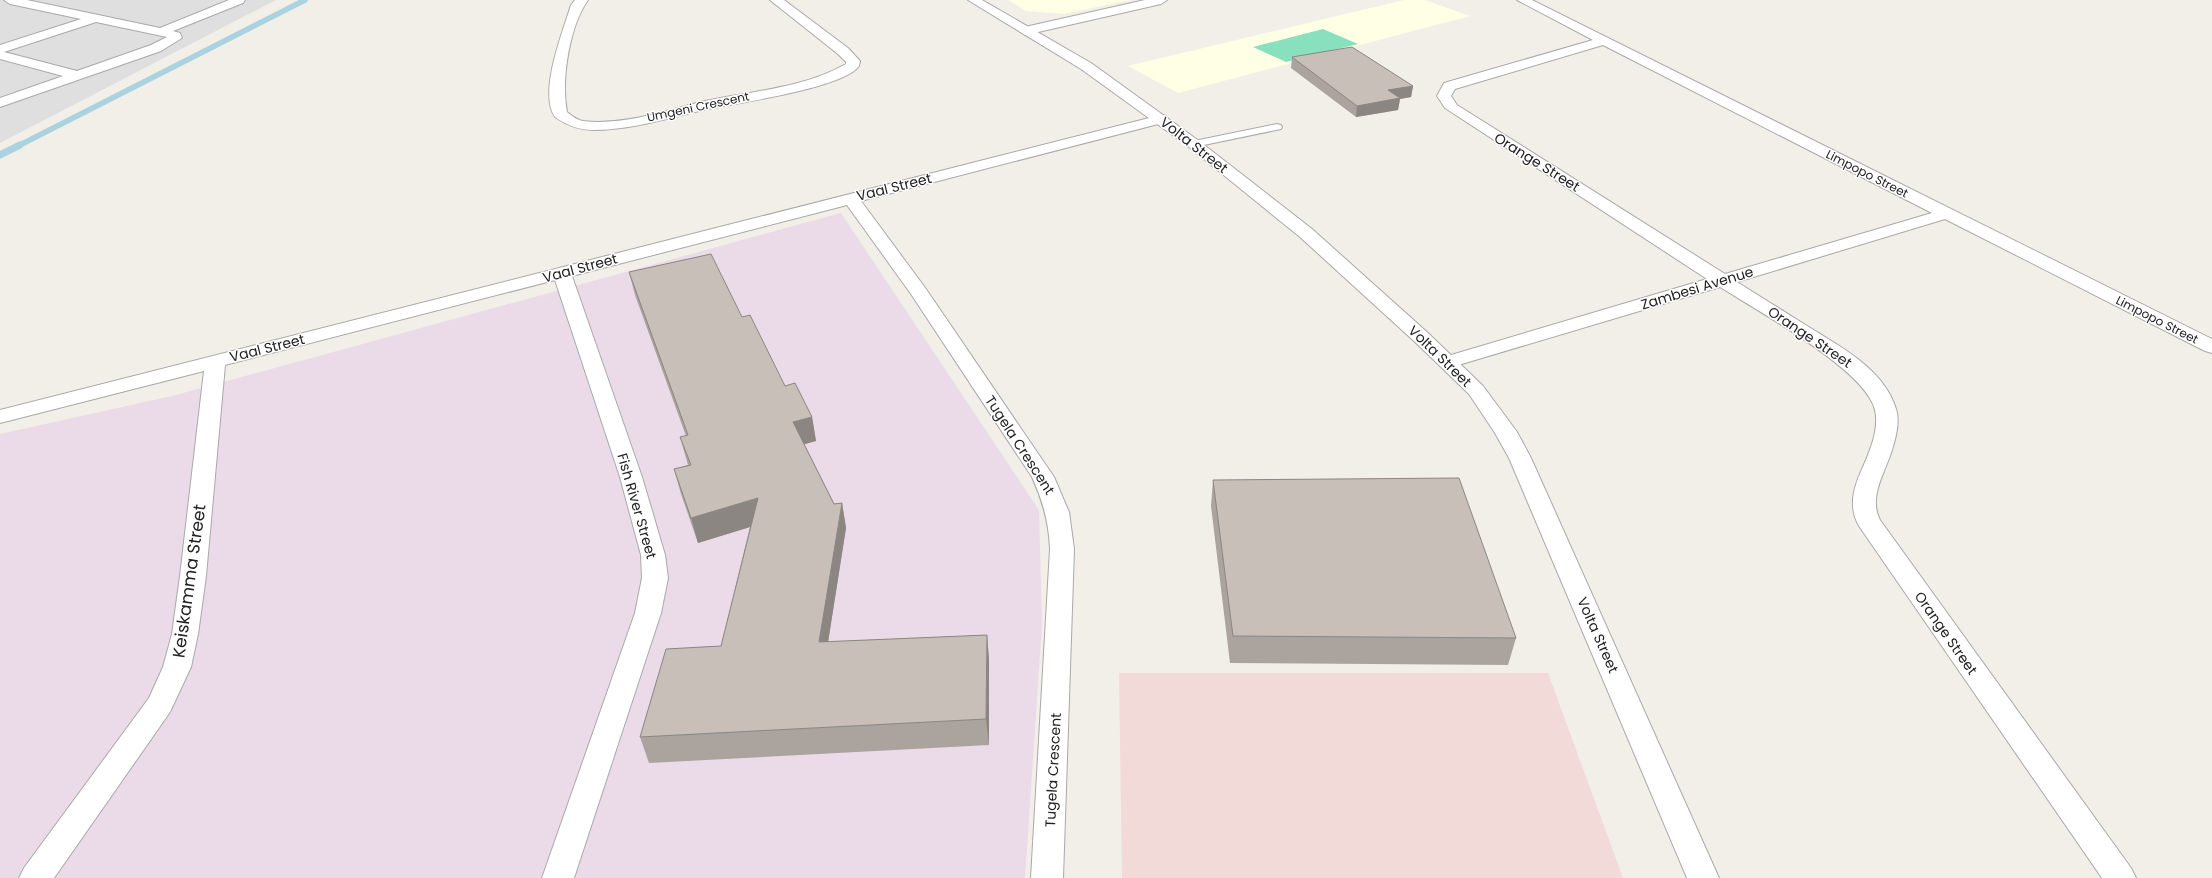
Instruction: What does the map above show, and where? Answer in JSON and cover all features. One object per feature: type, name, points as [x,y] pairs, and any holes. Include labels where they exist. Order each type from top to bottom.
[{"type":"street","points":[[0,103],[142,53],[176,38],[176,36],[172,34],[92,19],[10,0]]},
{"type":"street","points":[[161,32],[239,0]]},
{"type":"street","name":"Umgeni Crescent","points":[[582,0],[577,5],[555,85],[560,114],[570,122],[581,125],[603,125],[645,118],[769,92],[834,76],[852,66],[852,61],[843,51],[776,0]]},
{"type":"street","name":"Volta Street","points":[[974,0],[1086,66],[1194,144],[1306,233],[1448,362],[1490,407],[1520,458],[1703,878]]},
{"type":"street","points":[[1025,31],[1161,0]]},
{"type":"street","name":"Limpopo Street","points":[[1523,0],[1945,214],[2212,347]]},
{"type":"street","points":[[0,49],[92,19]]},
{"type":"street","name":"Orange Street","points":[[1604,41],[1449,86],[1444,96],[1452,108],[1724,280],[1847,360],[1875,388],[1886,407],[1887,425],[1882,449],[1869,480],[1864,501],[1866,515],[1879,538],[2120,878]]},
{"type":"street","points":[[0,55],[78,76]]},
{"type":"street","name":"Vaal Street","points":[[0,416],[1161,119]]},
{"type":"street","name":"Tugela Crescent","points":[[850,198],[919,293],[1044,477],[1056,503],[1062,531],[1062,549],[1047,878]]},
{"type":"street","name":"Zambesi Avenue","points":[[1448,362],[1945,214]]},
{"type":"street","name":"Fish River Street","points":[[558,878],[648,613],[655,578],[653,554],[631,477],[562,273]]},
{"type":"street","name":"Keiskamma Street","points":[[34,878],[160,704],[177,666],[185,634],[192,583],[214,361]]},
{"type":"lane","points":[[1194,144],[1278,127]]},
{"type":"shaded area","points":[[0,0],[276,0],[0,143]]},
{"type":"shaded area","points":[[1008,0],[1130,0],[1064,14],[1026,11]]},
{"type":"shaded area","points":[[1404,0],[1425,0],[1470,16],[1178,93],[1128,66]]},
{"type":"shaded area","points":[[841,213],[1039,510],[1042,625],[1025,878],[0,878],[0,434],[176,395]]},
{"type":"shaded area","points":[[1119,673],[1548,673],[1623,878],[1122,878]]},
{"type":"green space","points":[[1323,29],[1358,44],[1286,62],[1253,47]]},
{"type":"building","points":[[1352,47],[1413,86],[1388,90],[1400,98],[1357,106],[1292,57]]},
{"type":"building","points":[[711,254],[742,317],[750,315],[785,386],[795,383],[812,417],[793,422],[834,504],[842,503],[819,642],[987,635],[986,719],[640,737],[666,649],[721,646],[758,498],[691,518],[674,469],[691,465],[680,437],[688,435],[629,272]]},
{"type":"building","points":[[1459,478],[1516,638],[1233,636],[1213,480]]},
{"type":"waterway","points":[[18,146],[305,0]]},
{"type":"waterway","points":[[0,155],[18,146]]}]
